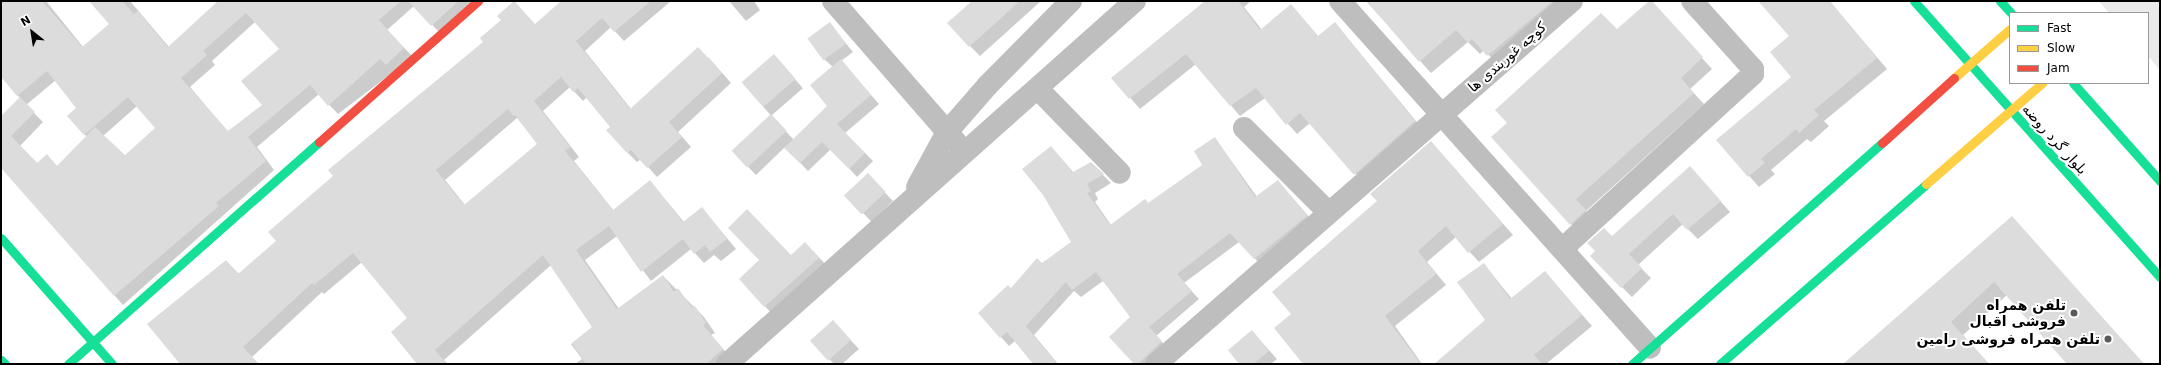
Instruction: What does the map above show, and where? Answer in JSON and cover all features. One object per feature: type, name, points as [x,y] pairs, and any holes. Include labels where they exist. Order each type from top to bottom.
[{"type":"main road","points":[[68,364],[478,1]]},
{"type":"main road","name":"بلوار گرد روضه","points":[[1914,1],[2160,277]]},
{"type":"main road","points":[[2000,1],[2010,12]]},
{"type":"main road","points":[[1632,364],[2009,30]]},
{"type":"main road","points":[[1720,364],[2041,84]]},
{"type":"main road","points":[[2074,84],[2160,180]]},
{"type":"main road","points":[[1,238],[112,364]]},
{"type":"main road","points":[[1,360],[5,364]]},
{"type":"street","points":[[833,1],[964,152]]},
{"type":"street","points":[[908,202],[947,132],[988,85],[1071,1]]},
{"type":"street","points":[[727,364],[964,152],[1038,89],[1135,1]]},
{"type":"street","points":[[1340,1],[1650,348]]},
{"type":"street","name":"کوچه غوربندی ها","points":[[1156,364],[1441,113],[1572,1]]},
{"type":"street","points":[[1562,249],[1753,74],[1753,69],[1692,1]]},
{"type":"street","points":[[1038,89],[1120,173]]},
{"type":"street","points":[[1244,128],[1328,212]]},
{"type":"shaded area","points":[[2099,1],[2160,1],[2160,70],[2149,57],[2149,12],[2108,12]]},
{"type":"building","points":[[1,1],[42,1],[82,47],[109,24],[89,1],[122,1],[134,14],[138,11],[168,47],[218,1],[401,1],[379,20],[404,48],[386,65],[380,59],[328,106],[310,85],[248,137],[266,161],[216,203],[219,206],[114,296],[1,168],[1,116],[20,97],[35,112],[11,136],[37,163],[47,154],[57,166],[95,127],[125,155],[155,128],[128,97],[84,135],[67,116],[76,108],[47,71],[17,96],[1,77]],"holes":[[[246,13],[279,49],[241,81],[262,105],[228,131],[181,78],[207,55],[203,51]]]},
{"type":"building","points":[[408,1],[459,1],[431,26]]},
{"type":"building","points":[[514,1],[535,24],[561,1],[651,1],[614,32],[602,18],[576,41],[630,109],[698,47],[722,73],[669,122],[682,137],[647,168],[631,150],[627,153],[606,130],[610,127],[578,88],[573,92],[561,77],[534,101],[570,147],[565,151],[613,210],[650,180],[683,222],[702,207],[727,239],[710,252],[705,245],[694,254],[683,239],[641,272],[609,226],[576,250],[617,309],[663,275],[674,292],[678,288],[692,308],[695,306],[706,323],[703,325],[723,349],[706,364],[586,364],[572,343],[592,327],[543,255],[435,350],[447,364],[417,364],[391,332],[407,318],[353,253],[314,285],[312,283],[243,347],[259,364],[180,364],[147,324],[226,260],[238,274],[276,241],[268,232],[333,176],[328,170],[483,42],[480,38],[501,20],[497,16]],"holes":[[[508,109],[513,116],[515,115],[537,144],[464,205],[436,170]]]},
{"type":"building","points":[[972,1],[1020,1],[969,47],[947,23]]},
{"type":"building","points":[[1205,1],[1238,1],[1260,30],[1291,4],[1318,36],[1335,22],[1415,121],[1354,175],[1300,113],[1286,125],[1256,88],[1230,106],[1186,54],[1129,99],[1111,78]]},
{"type":"building","points":[[1367,1],[1553,1],[1487,56],[1472,39],[1468,43],[1456,30],[1419,62]]},
{"type":"building","points":[[1649,1],[1652,1],[1703,57],[1681,78],[1694,93],[1576,199],[1586,210],[1570,225],[1491,137],[1507,123],[1495,110],[1601,13],[1617,29]]},
{"type":"building","points":[[1758,1],[1830,1],[1877,58],[1814,110],[1819,115],[1799,133],[1796,129],[1761,159],[1765,163],[1748,177],[1716,140],[1791,77],[1770,52],[1789,36]]},
{"type":"building","points":[[830,22],[846,44],[823,60],[807,38]]},
{"type":"building","points":[[774,54],[796,79],[763,107],[742,82]]},
{"type":"building","points":[[841,59],[871,95],[837,124],[865,153],[849,169],[822,142],[800,163],[784,148],[827,106],[810,85]]},
{"type":"building","points":[[771,114],[787,131],[747,168],[732,151]]},
{"type":"building","points":[[1215,137],[1255,197],[1278,180],[1307,216],[1254,259],[1230,233],[1177,274],[1192,291],[1149,327],[1162,341],[1138,364],[1134,364],[1109,337],[1130,317],[1096,272],[1072,290],[1066,282],[1026,326],[1057,364],[1033,364],[1007,332],[1000,338],[978,313],[1008,285],[1011,288],[1037,258],[1042,263],[1071,242],[1043,195],[1022,169],[1051,146],[1073,172],[1091,162],[1104,174],[1087,184],[1091,191],[1087,193],[1110,225],[1145,199],[1148,203],[1202,165],[1194,151]]},
{"type":"building","points":[[1431,141],[1503,224],[1468,253],[1446,226],[1418,251],[1436,274],[1385,316],[1421,364],[1303,364],[1274,328],[1291,314],[1272,292],[1377,201],[1370,194]]},
{"type":"building","points":[[1690,166],[1721,201],[1687,230],[1673,214],[1629,254],[1642,268],[1621,288],[1590,256],[1595,251],[1587,243],[1604,228],[1612,236]]},
{"type":"building","points":[[868,173],[886,192],[862,215],[844,196]]},
{"type":"building","points":[[747,209],[791,255],[805,242],[819,258],[764,307],[739,279],[759,260],[728,228]]},
{"type":"building","points":[[2012,216],[2144,364],[2067,364],[1994,282],[1951,322],[1989,364],[1843,364]]},
{"type":"building","points":[[1484,263],[1510,299],[1545,271],[1582,315],[1534,355],[1542,364],[1434,364],[1485,320],[1457,282]]},
{"type":"building","points":[[833,320],[851,340],[828,361],[810,341]]},
{"type":"building","points":[[1252,330],[1269,351],[1253,364],[1239,364],[1228,350]]},
{"type":"traffic: fast","points":[[1914,1],[2160,277]]},
{"type":"traffic: fast","points":[[2000,1],[2010,12]]},
{"type":"traffic: fast","points":[[2074,84],[2160,181]]},
{"type":"traffic: fast","points":[[68,364],[319,142]]},
{"type":"traffic: fast","points":[[1632,364],[1882,143]]},
{"type":"traffic: fast","points":[[1720,364],[1926,184]]},
{"type":"traffic: fast","points":[[1,238],[112,364]]},
{"type":"traffic: fast","points":[[1,360],[5,364]]},
{"type":"traffic: slow","points":[[1954,78],[2009,30]]},
{"type":"traffic: slow","points":[[1926,184],[2041,84]]},
{"type":"traffic: jam","points":[[319,142],[478,1]]},
{"type":"traffic: jam","points":[[1882,143],[1954,78]]},
{"type":"place","name":"تلفن همراه فروشی اقبال","points":[[2074,313]]},
{"type":"place","name":"تلفن همراه فروشی رامین","points":[[2108,339]]}]
